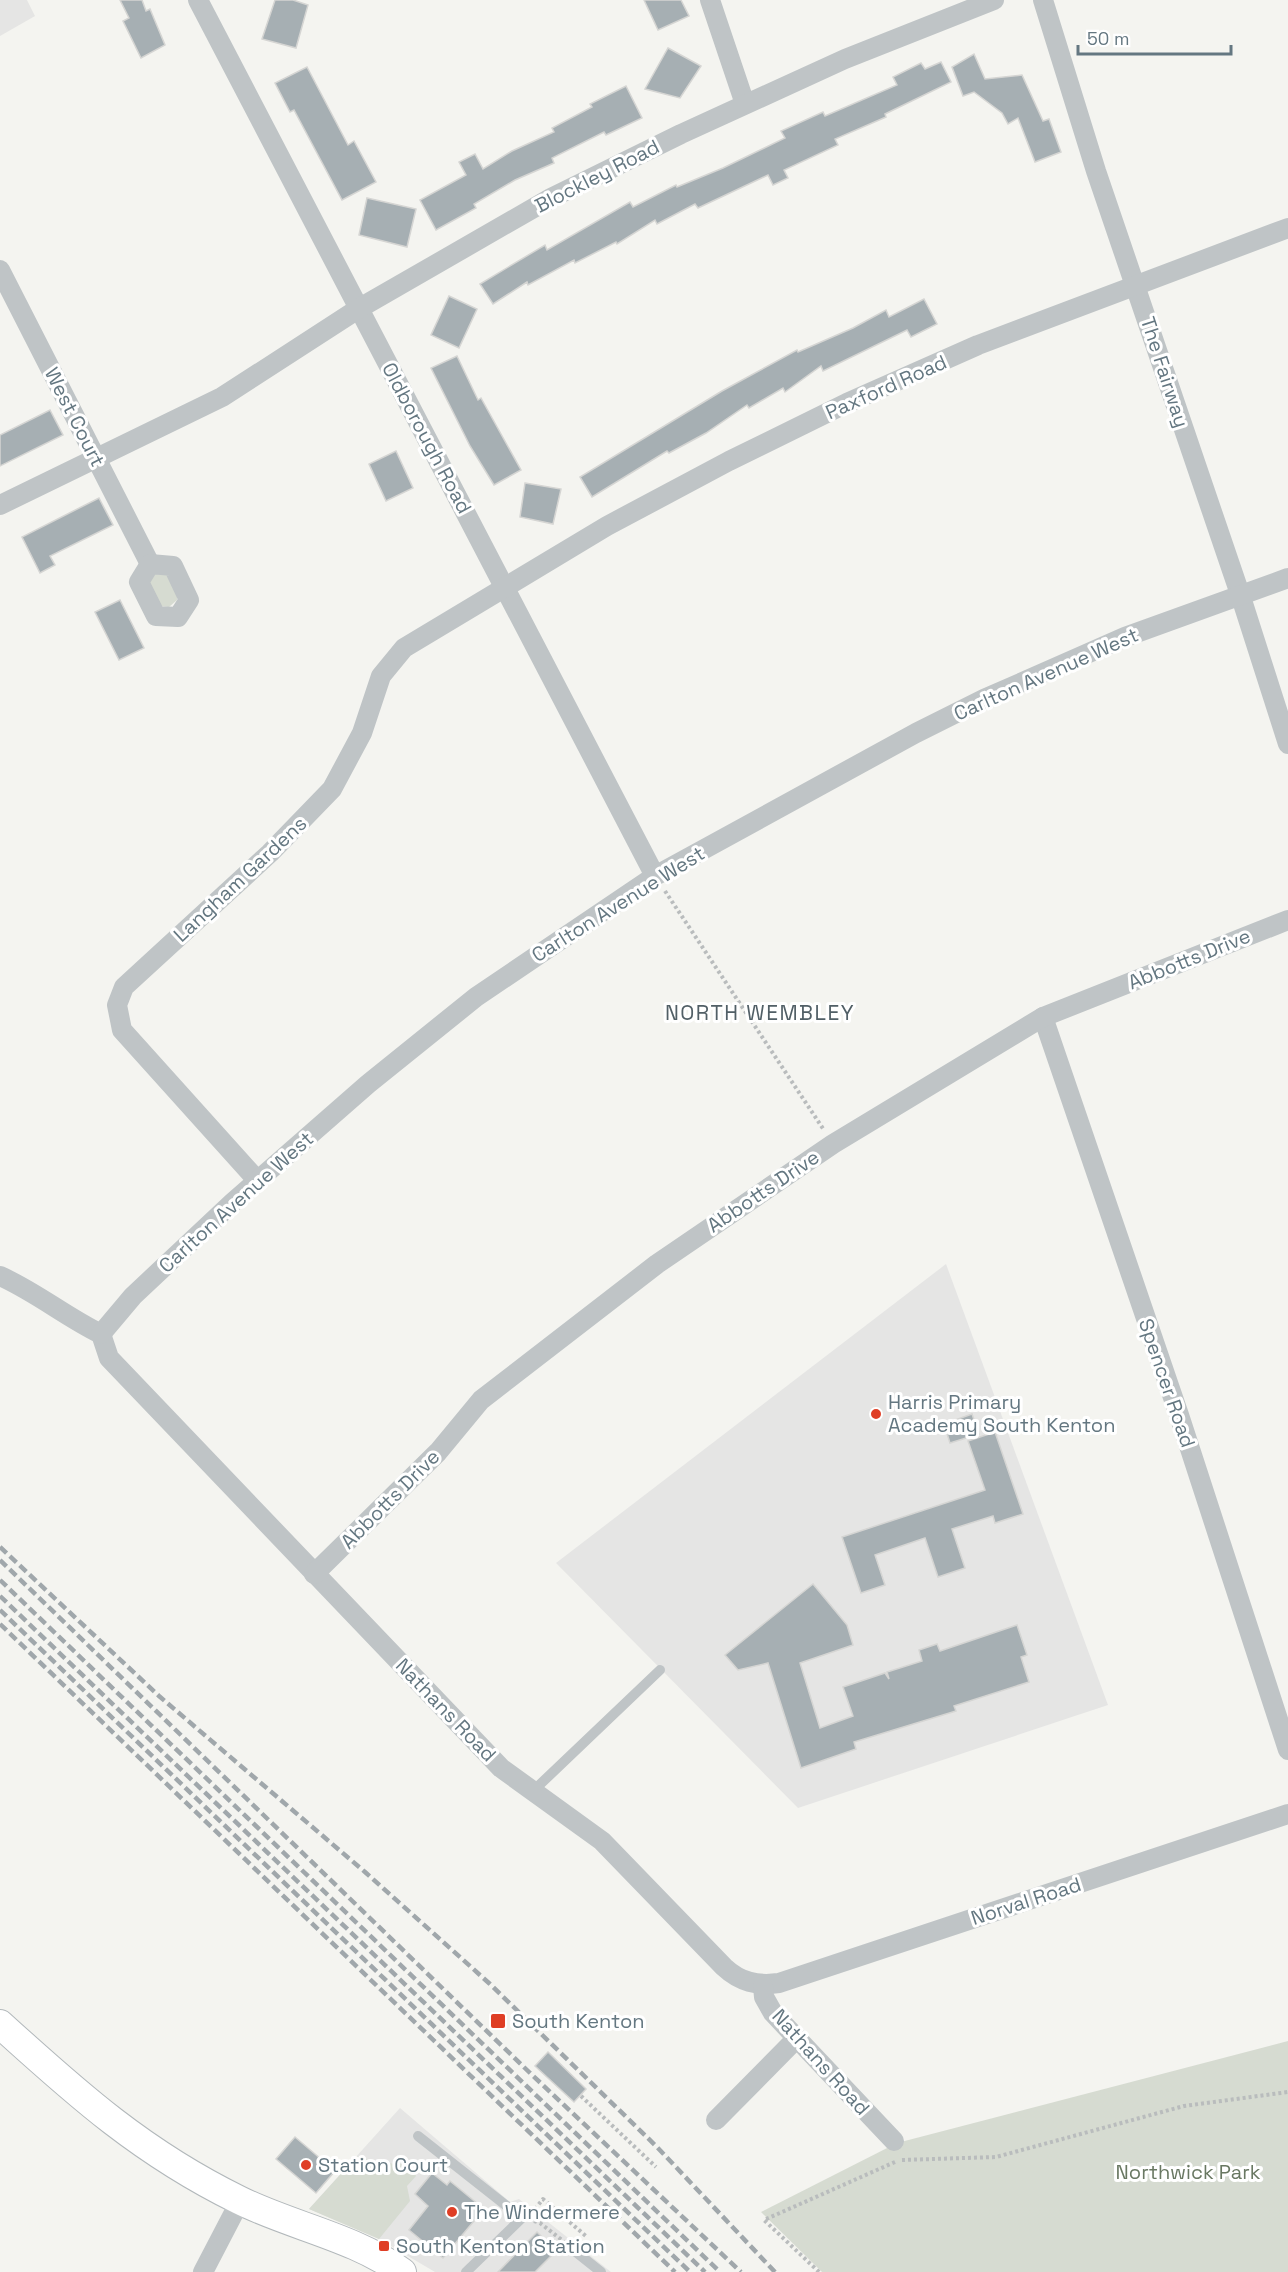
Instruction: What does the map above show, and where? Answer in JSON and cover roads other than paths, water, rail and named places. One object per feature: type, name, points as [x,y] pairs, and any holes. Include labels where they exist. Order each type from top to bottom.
[{"type":"street","points":[[710,0],[745,105]]},
{"type":"street","name":"Blockley Road","points":[[0,505],[222,397],[358,309],[551,198],[845,59],[994,0]]},
{"type":"street","name":"The Fairway","points":[[1043,0],[1096,171],[1240,594],[1288,744]]},
{"type":"street","name":"Oldborough Road","points":[[203,2],[358,309],[655,876]]},
{"type":"street","name":"Paxford Road","points":[[503,587],[607,526],[729,461],[847,403],[978,345],[1288,228]]},
{"type":"street","name":"West Court","points":[[0,270],[150,564]]},
{"type":"street","name":"Carlton Avenue West","points":[[101,1334],[133,1296],[256,1180],[368,1084],[476,997],[655,876],[916,733],[984,699],[1125,637],[1288,578]]},
{"type":"street","name":"Langham Gardens","points":[[256,1180],[122,1030],[117,1005],[124,987],[270,853],[332,789],[362,733],[381,676],[404,648],[503,587]]},
{"type":"street","name":"Abbotts Drive","points":[[314,1574],[438,1452],[480,1400],[657,1263],[833,1143],[1043,1017],[1288,920]]},
{"type":"street","name":"Spencer Road","points":[[1043,1017],[1179,1415],[1288,1750]]},
{"type":"street","points":[[0,1276],[25,1287],[75,1322],[101,1334]]},
{"type":"street","name":"Nathans Road","points":[[101,1334],[109,1358],[501,1768],[602,1841],[734,1976],[763,1986],[764,1997],[773,2013],[894,2142]]},
{"type":"street","name":"Norval Road","points":[[763,1986],[779,1983],[1288,1814]]},
{"type":"street","points":[[0,2024],[122,2131],[175,2166],[240,2201],[361,2250],[402,2272]]},
{"type":"street","points":[[716,2120],[796,2039]]},
{"type":"street","points":[[203,2272],[240,2201]]},
{"type":"lane","points":[[532,1792],[660,1670]]},
{"type":"lane","points":[[418,2136],[522,2218],[466,2272]]},
{"type":"lane","points":[[576,2252],[600,2272]]},
{"type":"railway","points":[[0,1547],[159,1696],[365,1872],[490,1984],[657,2147],[775,2272]]},
{"type":"railway","points":[[0,1560],[529,2072],[741,2272]]},
{"type":"railway","points":[[0,1580],[720,2272]]},
{"type":"railway","points":[[0,1596],[705,2272]]},
{"type":"railway","points":[[0,1610],[690,2272]]},
{"type":"railway","points":[[0,1624],[675,2272]]},
{"type":"place","name":"Harris Primary Academy South Kenton","points":[[876,1414]]},
{"type":"place","name":"South Kenton","points":[[498,2021]]},
{"type":"place","name":"Station Court","points":[[306,2165]]},
{"type":"place","name":"The Windermere","points":[[452,2212]]},
{"type":"place","name":"South Kenton Station","points":[[384,2246]]},
{"type":"district","name":"NORTH WEMBLEY","points":[[760,1013]]},
{"type":"park label","name":"Northwick Park","points":[[1188,2172]]}]
